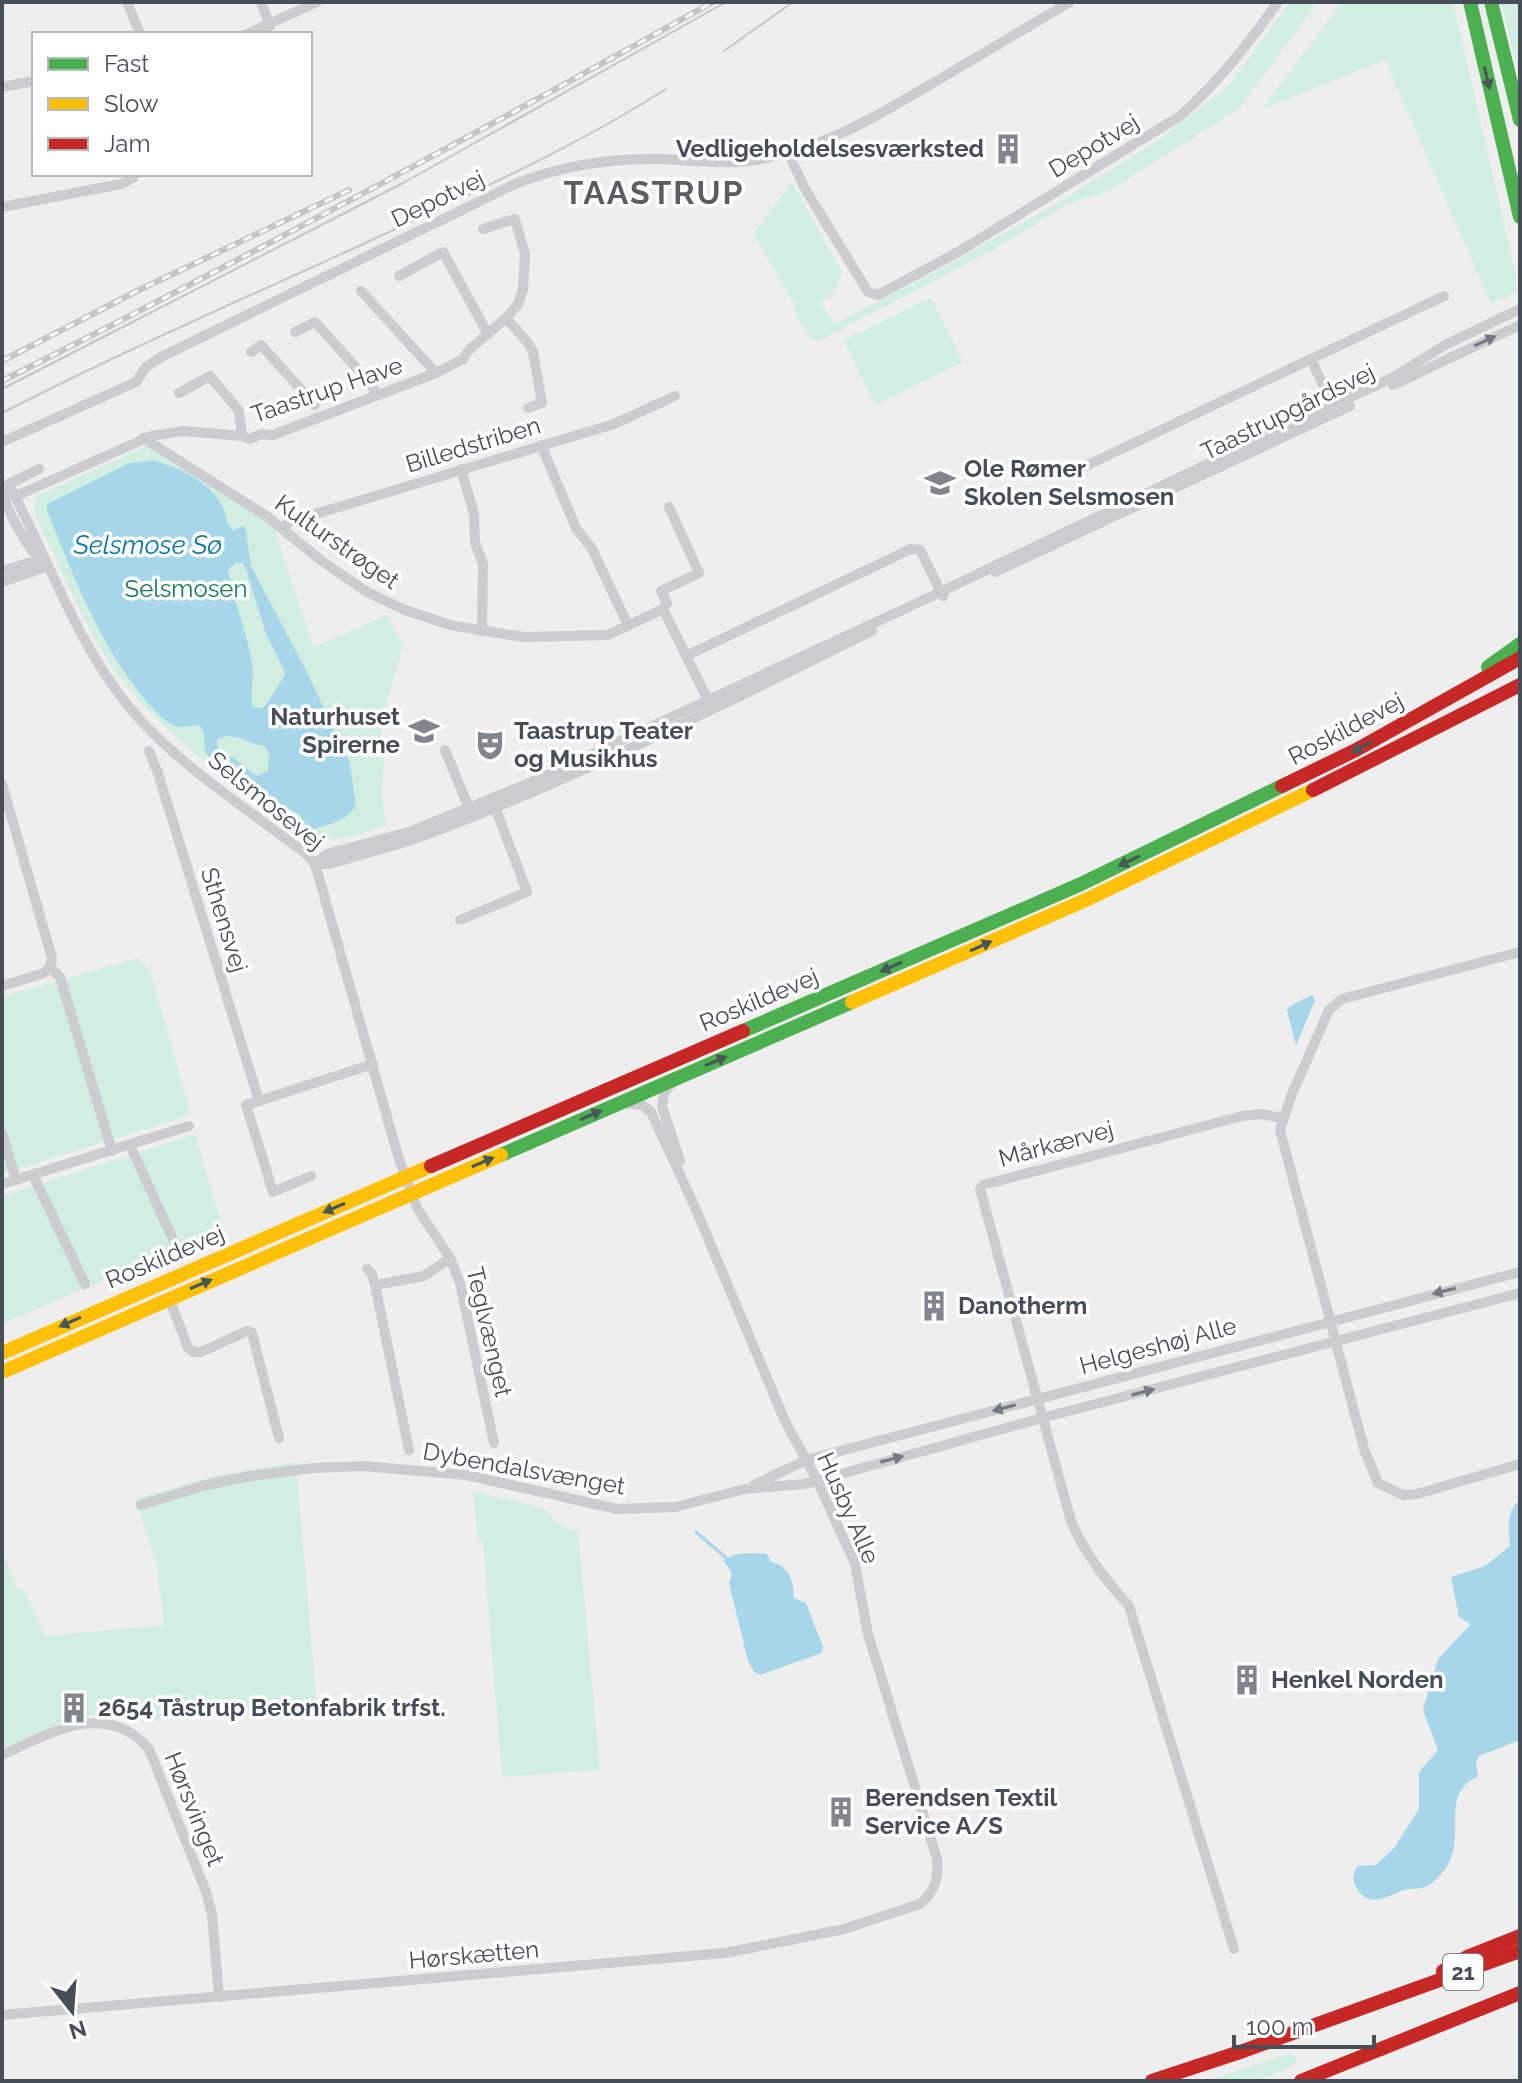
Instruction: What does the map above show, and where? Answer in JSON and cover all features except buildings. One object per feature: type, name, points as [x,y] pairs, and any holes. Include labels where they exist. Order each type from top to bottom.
[{"type":"main road","points":[[1470,2],[1520,217]]},
{"type":"main road","points":[[1491,2],[1520,120]]},
{"type":"main road","points":[[1479,681],[1489,665],[1520,644]]},
{"type":"main road","name":"Roskildevej","points":[[2,1353],[1081,884],[1356,750],[1520,658]]},
{"type":"main road","name":"Roskildevej","points":[[2,1372],[1088,899],[1224,835],[1520,685]]},
{"type":"main road","points":[[1432,728],[1520,694]]},
{"type":"main road","points":[[1407,1993],[1467,1957],[1520,1936]]},
{"type":"main road","name":"21","points":[[1152,2081],[1520,1951]]},
{"type":"main road","name":"21","points":[[1301,2081],[1452,2023],[1520,1993]]},
{"type":"main road","points":[[1452,2023],[1520,2003]]},
{"type":"street","points":[[127,2],[139,32]]},
{"type":"street","points":[[261,2],[270,26]]},
{"type":"street","points":[[253,32],[317,2]]},
{"type":"street","name":"Depotvej","points":[[2,442],[136,382],[146,367],[161,357],[502,190],[550,170],[614,160],[726,163],[789,154],[830,140],[877,116],[1070,2]]},
{"type":"street","name":"Depotvej","points":[[789,154],[804,187],[868,292],[878,295],[958,252],[1180,116],[1213,88],[1239,58],[1278,2]]},
{"type":"street","points":[[2,87],[32,81]]},
{"type":"street","points":[[2,207],[121,184],[133,178]]},
{"type":"street","name":"Taastrup Have","points":[[16,496],[143,438],[183,431],[250,439],[261,434],[273,435],[436,373],[463,359],[518,304],[526,275],[525,254],[515,219],[483,229]]},
{"type":"street","points":[[399,276],[443,252],[488,334]]},
{"type":"street","points":[[361,291],[436,373]]},
{"type":"street","name":"Taastrupgårdsvej","points":[[1075,471],[1444,296]]},
{"type":"street","name":"Taastrupgårdsvej","points":[[315,864],[329,864],[414,839],[495,807],[1392,378],[1445,345],[1520,309]]},
{"type":"street","points":[[506,318],[533,352],[542,403],[528,408]]},
{"type":"street","points":[[295,332],[315,322],[371,384],[377,395]]},
{"type":"street","name":"Taastrupgårdsvej","points":[[942,594],[1269,445],[1520,325]]},
{"type":"street","points":[[251,352],[261,345],[315,405]]},
{"type":"street","name":"Taastrupgårdsvej","points":[[1311,360],[1333,405]]},
{"type":"street","points":[[179,393],[210,376],[239,411],[242,436]]},
{"type":"street","name":"Billedstriben","points":[[282,529],[289,522],[614,424],[675,396]]},
{"type":"street","name":"Kulturstrøget","points":[[143,438],[265,515],[367,592],[405,610],[482,632],[523,637],[608,635],[663,609]]},
{"type":"street","points":[[541,445],[576,528],[592,549],[628,625]]},
{"type":"street","points":[[39,469],[9,484],[5,495],[34,555],[48,566]]},
{"type":"street","points":[[461,469],[474,514],[475,542],[483,564],[482,632]]},
{"type":"street","name":"Selsmosevej","points":[[9,484],[91,652],[116,690],[147,727],[177,754],[315,864],[412,1193]]},
{"type":"street","points":[[669,507],[699,573],[661,591],[667,603],[663,609],[710,704]]},
{"type":"street","points":[[686,656],[911,549],[920,550],[942,594]]},
{"type":"street","points":[[2,571],[28,563],[48,566]]},
{"type":"street","points":[[2,582],[48,566]]},
{"type":"street","name":"Taastrupgårdsvej","points":[[315,864],[327,854],[412,831],[469,808],[710,704]]},
{"type":"street","points":[[445,750],[469,808]]},
{"type":"street","name":"Sthensvej","points":[[149,751],[259,1101],[246,1105],[273,1192],[311,1176]]},
{"type":"street","points":[[2,784],[52,958],[50,967],[44,973],[2,986]]},
{"type":"street","points":[[460,920],[527,892],[495,807]]},
{"type":"street","points":[[1520,952],[1334,1003],[1282,1118],[1281,1133],[1364,1449],[1378,1483],[1403,1495],[1417,1494],[1520,1464]]},
{"type":"street","points":[[50,967],[60,977],[112,1151]]},
{"type":"street","points":[[259,1101],[373,1064]]},
{"type":"street","name":"Husby Alle","points":[[675,1079],[665,1091],[662,1106],[694,1205]]},
{"type":"street","name":"Husby Alle","points":[[619,1103],[642,1105],[651,1112],[694,1205],[785,1421],[817,1480],[855,1564],[868,1634],[937,1859],[935,1886]]},
{"type":"street","name":"Mårkærvej","points":[[1042,1418],[980,1189],[983,1185],[1242,1116],[1261,1114],[1282,1118]]},
{"type":"street","points":[[2,1184],[189,1126]]},
{"type":"street","points":[[2,1133],[16,1180]]},
{"type":"street","points":[[130,1145],[175,1244]]},
{"type":"street","points":[[33,1175],[85,1284]]},
{"type":"street","name":"Teglvænget","points":[[412,1193],[417,1208],[450,1258],[460,1283],[494,1443]]},
{"type":"street","points":[[375,1285],[424,1276],[450,1258]]},
{"type":"street","points":[[367,1269],[375,1285],[409,1450]]},
{"type":"street","name":"Helgeshøj Alle","points":[[806,1460],[1520,1272]]},
{"type":"street","name":"Helgeshøj Alle","points":[[817,1480],[1520,1293]]},
{"type":"street","points":[[169,1298],[188,1348],[193,1352],[201,1352],[247,1331],[252,1333],[279,1438]]},
{"type":"street","points":[[1042,1418],[1079,1540],[1101,1575],[1129,1606],[1234,1949]]},
{"type":"street","name":"Dybendalsvænget","points":[[745,1489],[806,1460]]},
{"type":"street","name":"Dybendalsvænget","points":[[141,1505],[206,1485],[251,1476],[313,1468],[363,1466],[466,1475],[617,1509],[675,1507],[745,1489],[805,1484],[817,1480]]},
{"type":"street","name":"Hørsvinget","points":[[2,1755],[59,1731],[89,1723],[112,1723],[139,1737],[149,1749],[206,1892],[212,1914],[219,1997]]},
{"type":"street","name":"Hørskætten","points":[[2,2015],[725,1953],[844,1929],[899,1912],[920,1904],[935,1886]]},
{"type":"green space","points":[[1290,2],[1318,2],[1239,109],[1107,192],[1072,202],[991,251],[819,341],[810,338],[795,314],[795,305],[753,234],[792,182],[842,272],[833,294],[821,303],[834,324],[1054,205],[1157,141],[1228,86]]},
{"type":"green space","points":[[1342,2],[1453,2],[1516,275],[1517,292],[1491,304],[1385,60],[1261,110]]},
{"type":"green space","points":[[1501,2],[1520,2],[1520,79]]},
{"type":"green space","points":[[931,297],[963,362],[875,405],[844,340]]},
{"type":"green space","name":"Selsmose Sø","points":[[158,441],[272,522],[314,647],[387,615],[403,645],[381,723],[386,826],[348,837],[325,839],[288,826],[200,758],[159,721],[122,680],[97,642],[36,517],[34,504],[38,495]]},
{"type":"green space","points":[[138,958],[150,970],[191,1115],[2,1174],[2,997]]},
{"type":"green space","points":[[195,1134],[223,1229],[2,1324],[2,1196]]},
{"type":"green space","points":[[296,1462],[317,1708],[142,1721],[106,1714],[89,1716],[2,1748],[2,1554],[18,1589],[24,1590],[45,1636],[164,1625],[157,1567],[135,1499],[218,1475]]},
{"type":"green space","points":[[473,1491],[539,1507],[565,1528],[578,1531],[600,1770],[502,1777],[483,1542],[478,1542]]},
{"type":"green space","points":[[1292,2053],[1297,2062],[1276,2074],[1254,2079],[1207,2081]]},
{"type":"water","name":"Selsmose Sø","points":[[153,460],[183,472],[202,483],[217,498],[233,530],[245,526],[251,566],[306,670],[350,764],[356,806],[342,819],[314,829],[308,827],[299,814],[271,801],[205,753],[204,733],[200,726],[181,727],[166,721],[143,697],[113,653],[77,583],[47,504],[127,464]],"holes":[[[237,562],[246,569],[266,634],[285,675],[262,708],[253,707],[252,663],[228,570]],[[227,736],[264,745],[269,753],[268,771],[256,776],[234,758],[218,755],[217,740]]]},
{"type":"water","points":[[1312,995],[1315,1000],[1296,1046],[1287,1010]]},
{"type":"water","points":[[1520,1500],[1520,1740],[1479,1756],[1476,1762],[1478,1776],[1459,1795],[1454,1846],[1442,1873],[1425,1887],[1382,1898],[1367,1898],[1355,1886],[1353,1877],[1358,1866],[1376,1865],[1394,1848],[1419,1809],[1419,1772],[1438,1750],[1423,1710],[1438,1659],[1471,1624],[1459,1617],[1451,1577],[1485,1566],[1510,1546],[1510,1515]]},
{"type":"water","points":[[737,1554],[767,1554],[771,1562],[786,1571],[793,1586],[794,1598],[806,1603],[823,1647],[822,1653],[760,1675],[754,1672],[748,1661],[729,1583],[732,1573],[723,1560]]},
{"type":"waterway","points":[[696,1532],[726,1558]]},
{"type":"tram line","points":[[2,389],[405,182],[726,2]]},
{"type":"tram line","points":[[724,51],[793,2]]},
{"type":"tram line","points":[[2,413],[520,170],[666,89]]},
{"type":"railway","points":[[2,381],[359,195],[713,2]]},
{"type":"railway","points":[[2,361],[139,290],[349,190]]},
{"type":"traffic: fast","points":[[1470,2],[1520,217]]},
{"type":"traffic: fast","points":[[1491,2],[1520,120]]},
{"type":"traffic: fast","points":[[1488,667],[1520,644]]},
{"type":"traffic: fast","points":[[743,1031],[1081,884],[1282,786]]},
{"type":"traffic: fast","points":[[501,1155],[852,1002]]},
{"type":"traffic: slow","points":[[852,1002],[1088,899],[1313,790]]},
{"type":"traffic: slow","points":[[2,1372],[501,1155]]},
{"type":"traffic: slow","points":[[2,1353],[431,1166]]},
{"type":"traffic: jam","points":[[1282,786],[1356,750],[1520,658]]},
{"type":"traffic: jam","points":[[1313,790],[1520,685]]},
{"type":"traffic: jam","points":[[431,1166],[743,1031]]},
{"type":"traffic: jam","points":[[1443,1971],[1467,1957],[1520,1936]]},
{"type":"traffic: jam","points":[[1152,2081],[1520,1951]]},
{"type":"traffic: jam","points":[[1301,2081],[1520,1993]]},
{"type":"place","name":"Vedligeholdelsesværksted","points":[[1008,149]]},
{"type":"place","name":"Ole Rømer Skolen Selsmosen","points":[[940,483]]},
{"type":"place","name":"Naturhuset Spirerne","points":[[424,731]]},
{"type":"place","name":"Taastrup Teater og Musikhus","points":[[490,745]]},
{"type":"place","name":"Danotherm","points":[[934,1306]]},
{"type":"place","name":"Henkel Norden","points":[[1247,1680]]},
{"type":"place","name":"2654 Tåstrup Betonfabrik trfst.","points":[[74,1708]]},
{"type":"place","name":"Berendsen Textil Service A/S","points":[[841,1812]]},
{"type":"district","name":"TAASTRUP","points":[[654,193]]},
{"type":"park label","name":"Selsmosen","points":[[186,589]]}]
